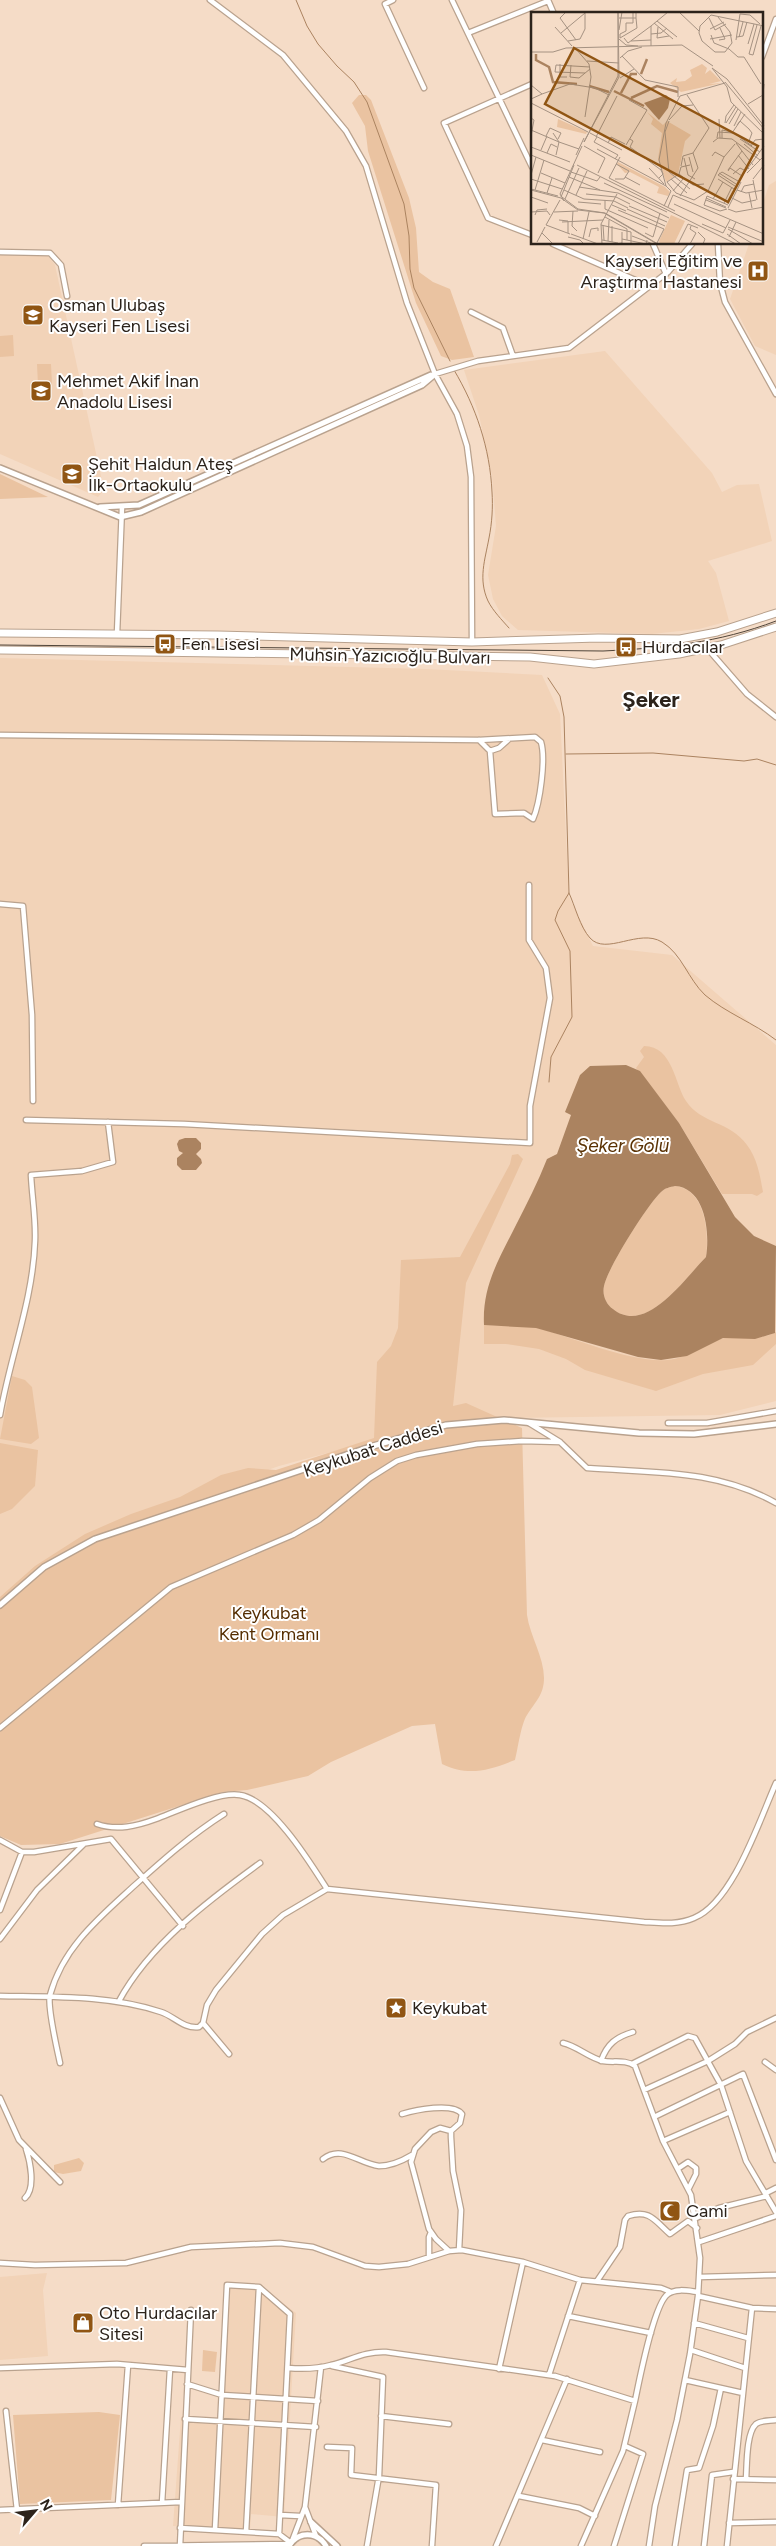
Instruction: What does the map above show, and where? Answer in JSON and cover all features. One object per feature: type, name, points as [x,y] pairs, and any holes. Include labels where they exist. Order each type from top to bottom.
[{"type":"highway","name":"Muhsin Yazıcıoğlu Bulvarı","points":[[0,633],[472,642],[598,638],[680,639],[716,632],[776,612]]},
{"type":"highway","name":"Muhsin Yazıcıoğlu Bulvarı","points":[[0,650],[530,657],[581,664],[679,654],[707,648],[776,627]]},
{"type":"street","points":[[210,0],[283,56],[352,140],[369,175],[407,303],[435,374],[457,414],[469,456],[472,642]]},
{"type":"street","points":[[393,0],[385,4],[424,88]]},
{"type":"street","points":[[452,0],[531,165]]},
{"type":"street","points":[[468,33],[548,1]]},
{"type":"street","points":[[764,52],[776,19]]},
{"type":"street","points":[[531,84],[500,100],[444,123],[488,218],[531,236]]},
{"type":"street","points":[[556,245],[649,286]]},
{"type":"street","points":[[570,245],[573,252]]},
{"type":"street","points":[[653,245],[666,274]]},
{"type":"street","points":[[97,507],[139,505],[435,374],[478,361],[569,348],[666,274],[691,245]]},
{"type":"street","points":[[718,245],[720,283],[725,302],[776,394]]},
{"type":"street","points":[[0,252],[50,253],[61,265],[67,296]]},
{"type":"street","points":[[471,312],[503,328],[513,356]]},
{"type":"street","points":[[0,468],[120,517],[141,512],[413,389],[435,374]]},
{"type":"street","points":[[117,634],[120,517],[122,507]]},
{"type":"street","points":[[707,648],[747,694],[776,717]]},
{"type":"street","points":[[0,735],[479,740],[508,740],[535,737],[542,744],[539,798],[533,819],[524,813],[496,814],[490,750],[479,740]]},
{"type":"street","points":[[490,750],[499,748],[508,740]]},
{"type":"street","points":[[26,1120],[108,1122],[530,1143],[530,1106],[550,998],[546,968],[528,938],[529,886]]},
{"type":"street","points":[[0,904],[23,906],[32,1015],[33,1101]]},
{"type":"street","points":[[0,1415],[7,1374],[27,1299],[34,1250],[31,1175],[82,1171],[113,1162],[108,1122]]},
{"type":"street","points":[[668,1423],[707,1423],[776,1410]]},
{"type":"street","name":"Keykubat Caddesi","points":[[0,1605],[44,1567],[95,1539],[423,1431],[469,1421],[504,1420],[639,1433],[694,1434],[776,1424]]},
{"type":"street","points":[[526,1422],[560,1442],[587,1468],[701,1475],[738,1485],[776,1503]]},
{"type":"street","points":[[0,1728],[171,1587],[293,1535],[319,1520],[370,1478],[397,1462],[416,1454],[477,1444],[560,1442]]},
{"type":"street","points":[[0,1996],[119,2001],[163,2012],[189,2027],[199,2027],[203,2023],[213,1995],[262,1934],[283,1916],[327,1889],[644,1922],[682,1922],[705,1913],[723,1895],[776,1783]]},
{"type":"street","points":[[97,1824],[113,1829],[131,1826],[202,1802],[233,1795],[244,1796],[259,1805],[284,1828],[327,1889]]},
{"type":"street","points":[[60,2063],[49,1997],[62,1963],[88,1928],[197,1831],[224,1814]]},
{"type":"street","points":[[0,1840],[22,1852],[57,1849],[107,1838],[112,1840],[142,1879],[183,1926]]},
{"type":"street","points":[[0,1939],[37,1890],[87,1842]]},
{"type":"street","points":[[0,1910],[22,1852]]},
{"type":"street","points":[[119,2001],[147,1959],[220,1892],[260,1863]]},
{"type":"street","points":[[644,2090],[708,2061],[735,2044],[747,2032],[776,2018]]},
{"type":"street","points":[[203,2023],[230,2054]]},
{"type":"street","points":[[601,2061],[612,2041],[633,2032]]},
{"type":"street","points":[[563,2043],[571,2045],[601,2061],[632,2064],[692,2035],[721,2085],[743,2154],[776,2214],[699,2242]]},
{"type":"street","points":[[765,2062],[776,2070]]},
{"type":"street","points":[[632,2064],[637,2070],[663,2141],[689,2188],[699,2242],[698,2294],[691,2350],[678,2420],[655,2506],[649,2546]]},
{"type":"street","points":[[654,2117],[741,2074],[745,2075],[776,2160]]},
{"type":"street","points":[[0,2098],[15,2133],[60,2182]]},
{"type":"street","points":[[402,2114],[455,2109],[462,2116],[460,2123],[452,2132],[453,2171],[461,2210],[459,2250]]},
{"type":"street","points":[[663,2141],[730,2112]]},
{"type":"street","points":[[323,2159],[331,2154],[342,2154],[369,2164],[383,2166],[412,2155],[431,2132],[443,2128],[452,2132]]},
{"type":"street","points":[[25,2146],[31,2177],[30,2193],[25,2198]]},
{"type":"street","points":[[412,2155],[412,2165],[431,2232],[449,2250]]},
{"type":"street","points":[[679,2168],[688,2162],[696,2168],[696,2174],[689,2188]]},
{"type":"street","points":[[696,2218],[718,2208],[766,2195],[776,2188]]},
{"type":"street","points":[[597,2281],[620,2247],[625,2220],[628,2216],[645,2213],[651,2215],[670,2234],[688,2221],[697,2228]]},
{"type":"street","points":[[430,2257],[428,2237],[431,2232]]},
{"type":"street","points":[[0,2263],[30,2266],[126,2263],[191,2247],[280,2243],[313,2247],[370,2266],[400,2265],[449,2250],[459,2250],[523,2262],[580,2280],[661,2288],[671,2292],[698,2294],[752,2308],[776,2309]]},
{"type":"street","points":[[500,2369],[523,2262]]},
{"type":"street","points":[[699,2278],[776,2275]]},
{"type":"street","points":[[549,2375],[580,2280]]},
{"type":"street","points":[[214,2530],[227,2285],[259,2287],[290,2314],[279,2534]]},
{"type":"street","points":[[246,2532],[259,2287]]},
{"type":"street","points":[[582,2546],[625,2446],[651,2333],[662,2299],[671,2292]]},
{"type":"street","points":[[727,2546],[733,2472],[752,2308]]},
{"type":"street","points":[[180,2545],[191,2310]]},
{"type":"street","points":[[568,2316],[651,2333]]},
{"type":"street","points":[[694,2323],[748,2338]]},
{"type":"street","points":[[691,2350],[745,2368]]},
{"type":"street","points":[[288,2368],[330,2366],[362,2354],[380,2352],[549,2375],[634,2401]]},
{"type":"street","points":[[0,2368],[128,2365],[188,2370]]},
{"type":"street","points":[[118,2505],[128,2365]]},
{"type":"street","points":[[330,2366],[383,2377],[379,2476],[366,2546]]},
{"type":"street","points":[[290,2543],[305,2507],[316,2427],[321,2367]]},
{"type":"street","points":[[162,2503],[170,2369]]},
{"type":"street","points":[[496,2546],[519,2496],[567,2379]]},
{"type":"street","points":[[685,2380],[742,2393]]},
{"type":"street","points":[[187,2384],[222,2395],[318,2401]]},
{"type":"street","points":[[675,2546],[687,2470],[699,2468],[713,2426],[720,2388]]},
{"type":"street","points":[[6,2411],[17,2510]]},
{"type":"street","points":[[381,2416],[448,2424]]},
{"type":"street","points":[[185,2420],[316,2427]]},
{"type":"street","points":[[746,2479],[749,2439],[754,2426],[760,2422],[776,2420]]},
{"type":"street","points":[[542,2440],[600,2452]]},
{"type":"street","points":[[614,2546],[643,2454],[625,2446]]},
{"type":"street","points":[[327,2447],[352,2448],[351,2474],[379,2476],[436,2485],[432,2546]]},
{"type":"street","points":[[735,2457],[748,2458]]},
{"type":"street","points":[[704,2546],[712,2475],[733,2472]]},
{"type":"street","points":[[733,2479],[776,2480]]},
{"type":"street","points":[[519,2496],[579,2508],[595,2516]]},
{"type":"street","points":[[0,2510],[181,2502]]},
{"type":"street","points":[[305,2507],[316,2536],[326,2546]]},
{"type":"street","points":[[280,2515],[300,2516]]},
{"type":"street","points":[[311,2522],[337,2546]]},
{"type":"street","points":[[729,2523],[776,2522]]},
{"type":"street","points":[[180,2528],[279,2534],[290,2543]]},
{"type":"street","points":[[144,2546],[290,2543],[305,2534],[316,2536]]},
{"type":"shaded area","name":"Kayseri Eğitim ve Araştırma Hastanesi","points":[[776,181],[776,355],[755,346],[730,299],[749,245],[764,245],[764,200],[769,185]]},
{"type":"shaded area","points":[[47,254],[55,265],[104,490],[98,497],[0,454],[0,255]]},
{"type":"shaded area","points":[[605,351],[712,473],[722,492],[737,485],[759,484],[772,541],[708,561],[716,573],[729,621],[699,629],[652,634],[518,630],[502,616],[493,599],[488,575],[496,526],[492,476],[479,415],[464,370]]},
{"type":"shaded area","points":[[0,658],[426,669],[542,675],[560,714],[569,897],[593,946],[672,955],[776,1045],[776,1401],[720,1415],[499,1418],[439,1423],[279,1466],[161,1508],[0,1598]]},
{"type":"shaded area","points":[[47,2273],[43,2290],[48,2356],[0,2360],[0,2277]]},
{"type":"shaded area","points":[[225,2283],[261,2287],[296,2313],[284,2517],[251,2514],[250,2530],[173,2526],[181,2417],[213,2420],[221,2418]]},
{"type":"green space","points":[[359,95],[366,95],[371,100],[409,198],[416,228],[419,272],[433,282],[450,289],[474,357],[452,360],[441,356],[416,303],[368,151],[365,126],[352,103]]},
{"type":"green space","points":[[13,335],[14,356],[0,357],[0,336]]},
{"type":"green space","points":[[37,364],[51,364],[52,385],[38,385]]},
{"type":"green space","points":[[0,474],[48,497],[0,499]]},
{"type":"green space","points":[[644,1046],[654,1048],[667,1059],[682,1094],[692,1109],[707,1119],[732,1131],[747,1145],[756,1161],[763,1192],[757,1196],[752,1194],[722,1194],[679,1123],[636,1068],[644,1057],[640,1051]]},
{"type":"green space","name":"Keykubat Kent Ormanı","points":[[518,1154],[523,1159],[466,1283],[453,1406],[466,1403],[522,1428],[527,1615],[542,1662],[544,1684],[541,1694],[523,1724],[515,1760],[479,1771],[452,1768],[442,1764],[435,1724],[412,1726],[331,1762],[308,1776],[247,1790],[223,1792],[60,1844],[21,1845],[0,1836],[0,1597],[35,1566],[85,1534],[131,1514],[180,1497],[221,1475],[248,1468],[276,1470],[374,1438],[377,1362],[391,1346],[398,1328],[401,1260],[460,1257],[510,1164],[512,1155]]},
{"type":"green space","points":[[675,1186],[685,1189],[693,1195],[699,1204],[706,1225],[706,1257],[664,1301],[651,1310],[638,1315],[626,1315],[613,1309],[607,1302],[604,1296],[604,1286],[607,1278],[620,1252],[647,1209],[663,1191]]},
{"type":"green space","points":[[484,1325],[538,1328],[620,1354],[653,1360],[676,1359],[717,1340],[731,1337],[763,1337],[776,1332],[776,1344],[753,1365],[703,1374],[656,1391],[585,1370],[566,1359],[539,1349],[506,1344],[484,1344]]},
{"type":"green space","points":[[12,1376],[25,1380],[32,1387],[39,1438],[31,1444],[0,1439]]},
{"type":"green space","points":[[0,1443],[38,1450],[35,1486],[12,1509],[0,1514]]},
{"type":"green space","points":[[79,2158],[84,2163],[81,2171],[63,2174],[54,2172],[54,2165]]},
{"type":"green space","points":[[203,2350],[217,2352],[215,2372],[202,2371]]},
{"type":"green space","points":[[99,2412],[120,2415],[111,2500],[20,2504],[13,2415]]},
{"type":"water","name":"Şeker Gölü","points":[[626,1065],[640,1071],[679,1123],[735,1217],[754,1236],[776,1246],[775,1333],[755,1339],[723,1338],[687,1356],[661,1360],[638,1357],[536,1328],[484,1325],[486,1298],[493,1273],[547,1159],[557,1154],[571,1115],[565,1112],[580,1075],[590,1066]],"holes":[[[675,1186],[685,1189],[693,1195],[704,1214],[707,1236],[706,1257],[676,1290],[651,1310],[638,1315],[626,1315],[613,1309],[605,1299],[604,1286],[612,1266],[629,1237],[647,1209],[663,1191]]]},
{"type":"water","points":[[196,1138],[201,1143],[201,1149],[196,1154],[202,1163],[196,1170],[182,1170],[177,1165],[177,1158],[183,1153],[179,1151],[177,1144],[179,1140]]},
{"type":"waterway","points":[[296,0],[307,26],[318,44],[354,82],[367,102],[404,204],[409,236],[410,269],[414,288],[450,361]]},
{"type":"waterway","points":[[454,370],[469,398],[481,428],[491,476],[492,515],[483,570],[483,585],[492,608],[509,628]]},
{"type":"waterway","points":[[548,678],[560,696],[564,717],[569,893],[555,920],[570,951],[572,1017],[551,1057],[549,1082]]},
{"type":"waterway","points":[[566,754],[653,753],[744,761],[757,759],[776,765]]},
{"type":"waterway","points":[[569,893],[586,933],[597,943],[605,944],[643,938],[662,942],[675,953],[705,995],[776,1040]]},
{"type":"tram line","points":[[0,645],[603,651],[691,643],[733,635],[776,621]]},
{"type":"place","name":"Kayseri Eğitim ve Araştırma Hastanesi","points":[[758,271]]},
{"type":"place","name":"Osman Ulubaş Kayseri Fen Lisesi","points":[[33,315]]},
{"type":"place","name":"Mehmet Akif İnan Anadolu Lisesi","points":[[41,391]]},
{"type":"place","name":"Şehit Haldun Ateş İlk-Ortaokulu","points":[[72,474]]},
{"type":"place","name":"Fen Lisesi","points":[[165,644]]},
{"type":"place","name":"Hurdacılar","points":[[626,647]]},
{"type":"place","name":"Keykubat","points":[[396,2008]]},
{"type":"place","name":"Cami","points":[[670,2211]]},
{"type":"place","name":"Oto Hurdacılar Sitesi","points":[[83,2323]]},
{"type":"district","name":"Şeker","points":[[651,699]]}]
